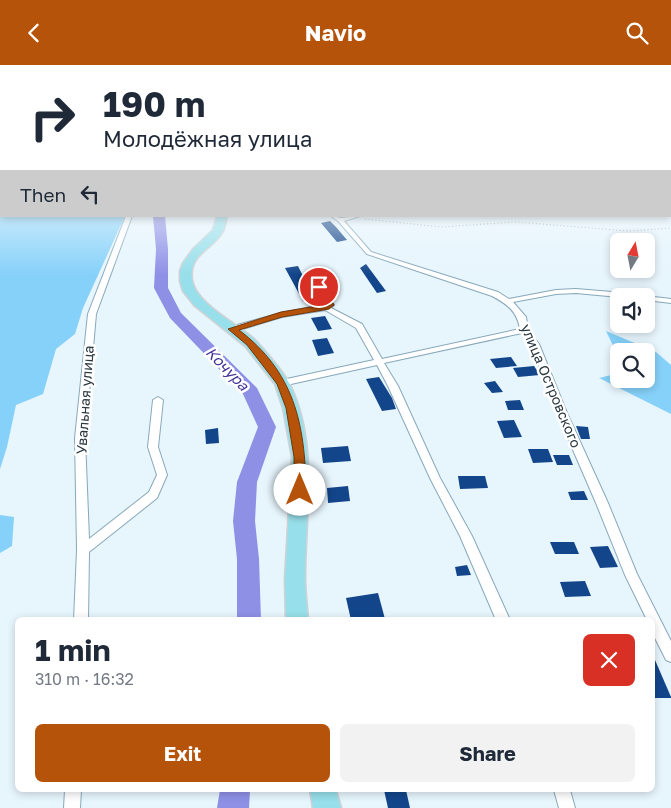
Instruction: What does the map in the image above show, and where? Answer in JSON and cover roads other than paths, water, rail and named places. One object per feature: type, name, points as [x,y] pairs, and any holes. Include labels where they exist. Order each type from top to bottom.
[{"type":"main road","points":[[222,217],[218,231],[192,257],[186,271],[189,291],[198,302],[250,343],[282,383],[291,408],[300,457],[295,579],[297,617]]},
{"type":"main road","points":[[323,792],[327,808]]},
{"type":"street","name":"Увальная улица","points":[[81,617],[83,550],[80,438],[92,314],[129,217]]},
{"type":"street","points":[[337,218],[355,217]]},
{"type":"street","name":"улица Островского","points":[[337,218],[369,253],[478,287],[508,301],[522,317],[524,330],[535,344],[631,575],[652,617]]},
{"type":"street","points":[[310,273],[330,305],[326,308]]},
{"type":"street","points":[[508,301],[556,292],[576,291],[610,294]]},
{"type":"street","points":[[655,299],[671,301]]},
{"type":"street","points":[[232,329],[281,315],[326,308],[360,326],[393,386],[435,478],[466,537],[502,617]]},
{"type":"street","points":[[282,383],[524,330]]},
{"type":"street","points":[[83,550],[138,509],[153,495],[162,475],[153,447],[158,400]]},
{"type":"street","name":"улица Островского","points":[[655,623],[671,655]]},
{"type":"street","points":[[72,808],[73,792]]},
{"type":"street","points":[[563,792],[567,808]]},
{"type":"waterway","name":"Кочура","points":[[159,217],[162,249],[161,288],[175,315],[251,392],[267,427],[247,482],[244,521],[248,559],[249,617]]},
{"type":"waterway","name":"Кочура","points":[[233,808],[235,792]]}]
